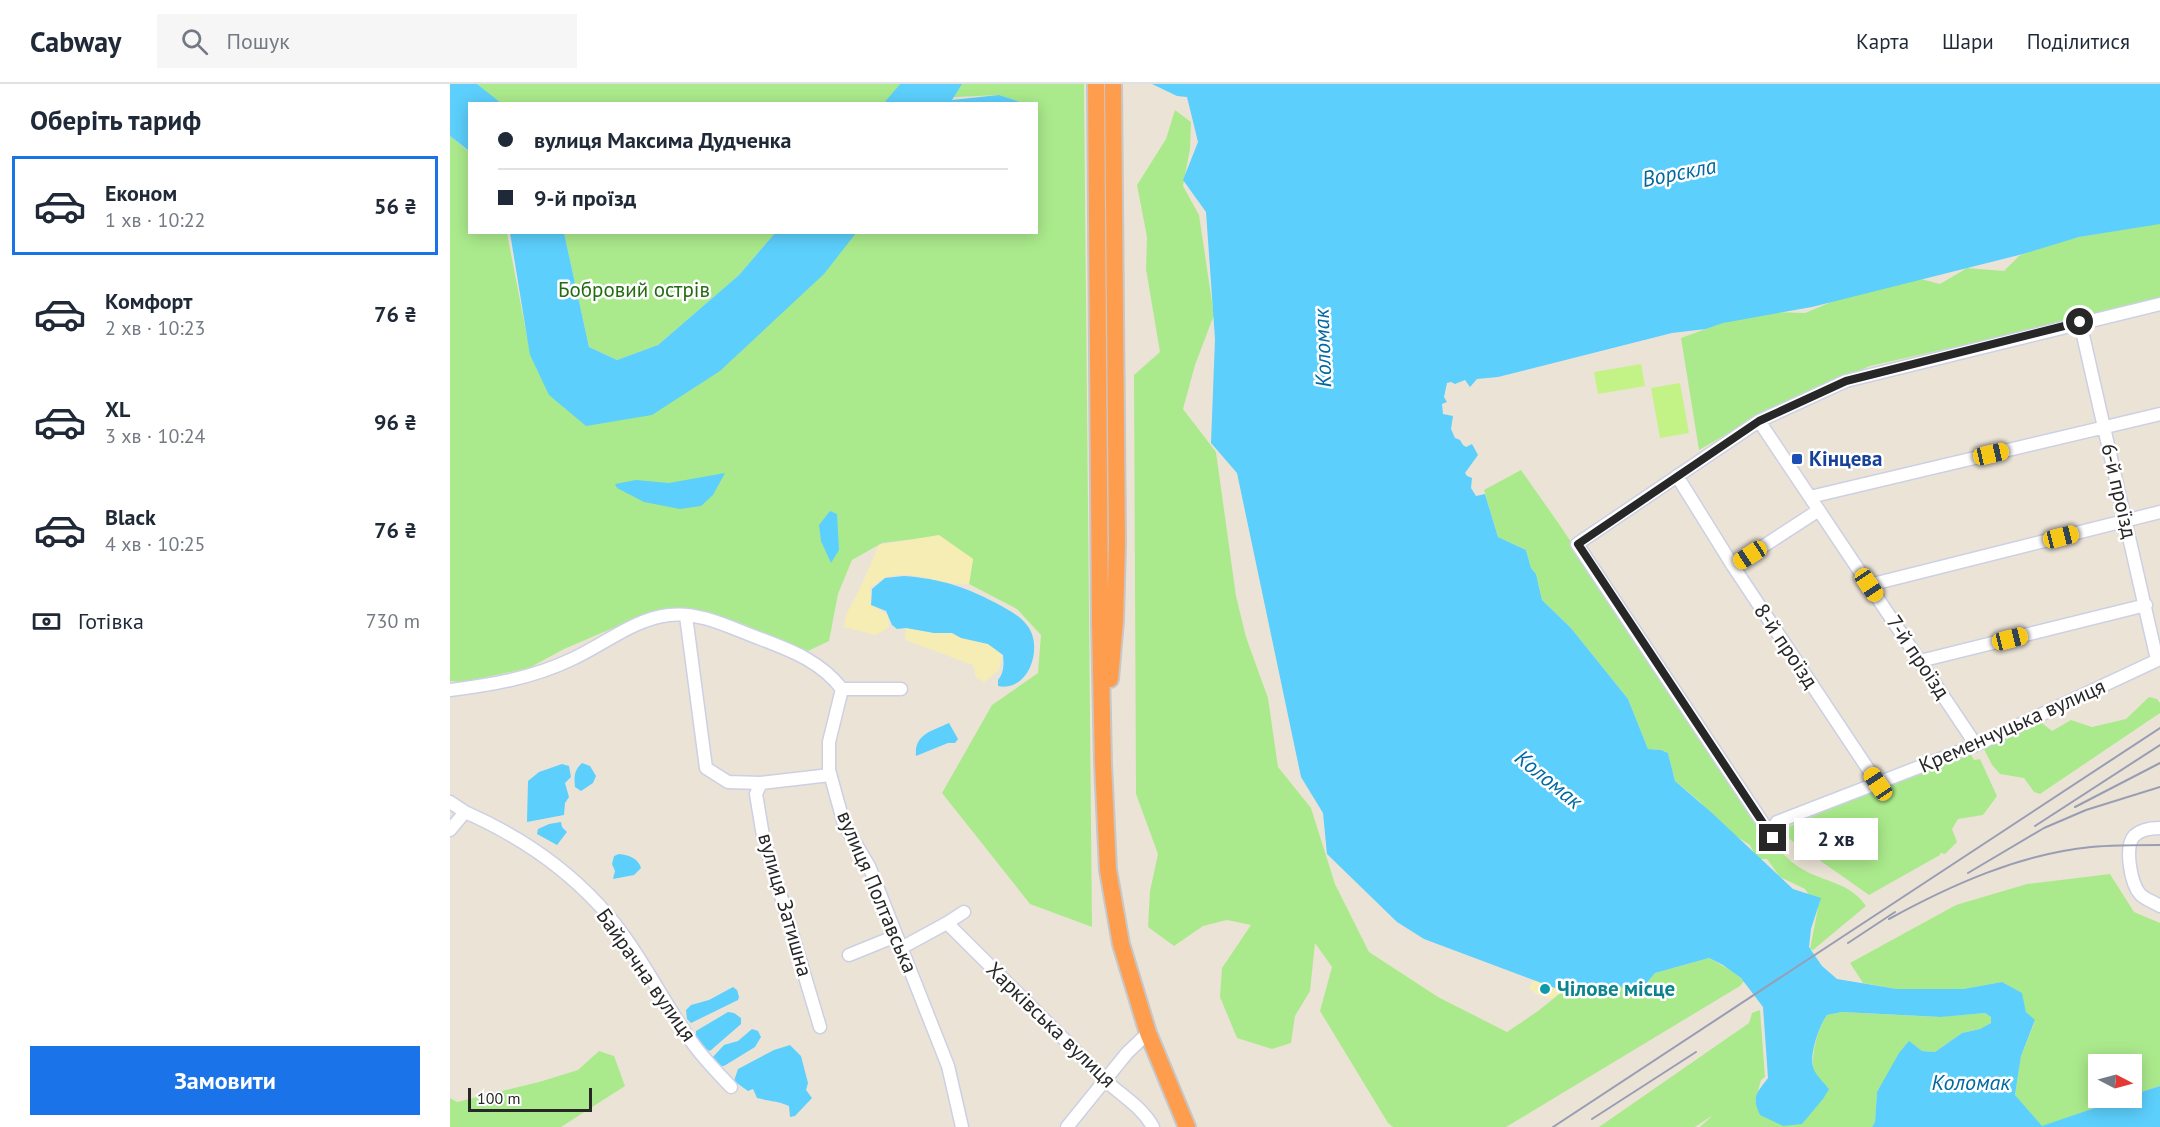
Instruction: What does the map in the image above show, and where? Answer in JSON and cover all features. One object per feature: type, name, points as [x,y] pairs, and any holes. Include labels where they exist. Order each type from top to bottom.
[{"type":"highway","points":[[1096,84],[1103,764],[1108,870],[1121,944],[1148,1033],[1187,1127]]},
{"type":"highway","points":[[1103,764],[1115,621],[1113,84]]},
{"type":"street","points":[[1677,476],[1759,421],[1846,381],[2160,304]]},
{"type":"street","name":"6-й проїзд","points":[[2080,322],[2158,660]]},
{"type":"street","points":[[1810,497],[2160,414]]},
{"type":"street","name":"7-й проїзд","points":[[1759,421],[1976,745]]},
{"type":"street","name":"Кременчуцька вулиця","points":[[1677,476],[1578,544],[1773,838],[1777,822],[1976,745],[2158,660]]},
{"type":"street","name":"8-й проїзд","points":[[1677,476],[1733,566],[1878,784]]},
{"type":"street","points":[[1733,566],[1819,510]]},
{"type":"street","points":[[1869,585],[2160,512]]},
{"type":"street","points":[[1920,661],[2146,605]]},
{"type":"street","points":[[450,690],[510,681],[569,661],[635,625],[669,615],[700,617],[785,648],[829,672],[842,688],[901,689]]},
{"type":"street","points":[[686,616],[706,768],[728,782],[761,783],[830,776]]},
{"type":"street","name":"вулиця Полтавська","points":[[842,688],[829,741],[830,776],[844,824],[868,866],[948,1066],[962,1127]]},
{"type":"street","name":"вулиця Затишна","points":[[761,783],[756,794],[763,837],[820,1027]]},
{"type":"street","name":"Байрачна вулиця","points":[[450,802],[553,862],[600,905],[626,940],[694,1045],[730,1087]]},
{"type":"street","points":[[450,830],[465,812]]},
{"type":"street","points":[[2160,828],[2142,831],[2131,839],[2129,859],[2132,880],[2141,895],[2160,906]]},
{"type":"street","points":[[849,955],[899,942],[947,923],[964,912]]},
{"type":"street","name":"Харківська вулиця","points":[[947,923],[1105,1080],[1138,1106],[1153,1127]]},
{"type":"street","points":[[1067,1127],[1127,1053],[1148,1033]]},
{"type":"green space","points":[[477,84],[900,84],[886,102],[499,102]]},
{"type":"green space","points":[[962,84],[1084,84],[1092,927],[1030,904],[942,793],[992,705],[1038,673],[1041,635],[1017,609],[969,584],[973,559],[939,536],[882,543],[852,560],[838,594],[829,641],[808,651],[738,622],[673,609],[620,625],[564,649],[529,668],[463,682],[450,681],[450,136],[468,151],[468,234],[507,234],[526,331],[537,370],[565,409],[855,234],[1038,234],[1038,102],[1019,102],[999,95],[953,97]]},
{"type":"green space","points":[[1175,110],[1191,122],[1190,149],[1183,186],[1199,215],[1214,315],[1195,365],[1183,409],[1216,452],[1236,596],[1246,637],[1268,698],[1278,767],[1311,808],[1335,884],[1369,952],[1438,997],[1507,1032],[1563,991],[1645,985],[1655,973],[1709,958],[1744,981],[1740,986],[1506,1127],[1393,1127],[1388,1123],[1320,1011],[1332,967],[1315,943],[1310,991],[1295,1016],[1291,1043],[1272,1049],[1237,1038],[1220,997],[1222,968],[1251,925],[1227,920],[1203,926],[1174,946],[1148,927],[1150,891],[1158,854],[1136,794],[1134,375],[1160,352],[1146,269],[1147,237],[1137,185],[1166,139]]},
{"type":"green space","points":[[2160,223],[2160,298],[1870,366],[1774,407],[1699,450],[1681,338],[1762,312],[1805,313],[1853,293],[1917,278],[1940,284],[1967,268],[2004,271],[2019,256],[2038,248],[2079,237]]},
{"type":"green space","name":"Бобровий острів","points":[[564,234],[774,234],[739,275],[658,345],[617,360],[589,347]]},
{"type":"green space","points":[[1641,364],[1645,386],[1598,394],[1594,372]]},
{"type":"green space","points":[[1680,383],[1689,433],[1660,438],[1651,388]]},
{"type":"green space","points":[[1521,470],[1768,837],[1797,866],[1853,892],[1866,906],[1813,950],[1810,949],[1818,908],[1805,889],[1780,877],[1767,859],[1757,859],[1750,845],[1726,830],[1699,801],[1675,781],[1668,753],[1648,749],[1628,699],[1571,628],[1542,600],[1536,574],[1531,568],[1526,550],[1498,537],[1484,490]]},
{"type":"green space","points":[[2149,697],[2157,699],[2160,703],[2160,713],[2040,794],[2034,792],[2024,778],[2000,774],[1992,765],[1983,747],[2037,719],[2052,731],[2071,720],[2092,727],[2126,719]]},
{"type":"green space","points":[[1969,751],[1974,760],[1980,759],[1997,796],[1983,815],[1958,819],[1952,829],[1957,842],[1945,854],[1940,853],[1869,895],[1778,831]]},
{"type":"green space","points":[[2110,874],[2134,912],[2160,923],[2160,1086],[2142,1092],[2142,1054],[2088,1054],[2088,1108],[2096,1108],[2042,1127],[2015,1095],[2021,1056],[2035,1021],[2026,1012],[2021,993],[2002,982],[1963,989],[1897,989],[1863,983],[1850,963],[1956,905],[2027,884]]},
{"type":"green space","points":[[1760,1010],[1765,1077],[1761,1080],[1755,1102],[1813,1069],[1816,1041],[1827,1015],[1842,1012],[1939,1017],[1985,1013],[1991,1017],[1991,1023],[1980,1029],[1962,1033],[1935,1052],[1922,1051],[1909,1042],[1877,1092],[1875,1122],[1872,1127],[1700,1127],[1713,1115],[1695,1127],[1599,1127],[1749,1023],[1752,1013]]},
{"type":"green space","points":[[599,1051],[614,1056],[625,1086],[561,1127],[450,1127],[450,1098],[457,1102],[578,1070]]},
{"type":"sand","points":[[939,535],[973,559],[969,584],[949,583],[910,575],[888,577],[870,587],[872,605],[888,615],[889,627],[876,635],[844,627],[846,615],[879,545]]},
{"type":"sand","points":[[906,628],[934,633],[952,633],[961,638],[988,644],[1002,655],[999,670],[984,682],[976,677],[973,665],[908,641],[905,638]]},
{"type":"sand","name":"Чілове місце","points":[[1534,979],[1563,991],[1552,999],[1536,994],[1529,988]]},
{"type":"water","points":[[450,84],[477,84],[500,102],[468,102],[468,150],[450,136]]},
{"type":"water","points":[[900,84],[962,84],[952,100],[999,95],[1020,102],[885,102]]},
{"type":"water","points":[[1152,84],[2160,84],[2160,224],[2079,237],[2023,254],[1812,307],[1723,323],[1706,329],[1672,333],[1498,377],[1477,379],[1470,387],[1465,380],[1455,384],[1447,383],[1444,397],[1447,402],[1442,404],[1443,414],[1453,416],[1451,429],[1455,438],[1466,447],[1472,444],[1478,455],[1465,473],[1472,478],[1471,488],[1476,496],[1485,494],[1498,537],[1526,550],[1531,568],[1536,574],[1542,600],[1571,628],[1628,699],[1648,749],[1668,753],[1675,781],[1793,889],[1821,898],[1811,929],[1809,947],[1822,966],[1837,979],[1897,989],[1963,989],[2002,982],[2022,993],[2026,1012],[2035,1020],[2021,1056],[2015,1095],[2042,1126],[2095,1108],[2142,1108],[2142,1092],[2160,1086],[2160,1127],[1872,1127],[1875,1122],[1877,1092],[1899,1053],[1909,1041],[1922,1051],[1935,1052],[1962,1033],[1980,1029],[1991,1023],[1991,1017],[1985,1013],[1941,1017],[1842,1012],[1827,1015],[1813,1050],[1814,1070],[1829,1089],[1802,1124],[1783,1126],[1760,1115],[1756,1103],[1758,1091],[1768,1078],[1763,1007],[1741,978],[1723,965],[1709,958],[1655,973],[1645,985],[1563,991],[1424,939],[1397,922],[1327,854],[1323,813],[1301,777],[1237,473],[1211,443],[1215,339],[1206,212],[1183,180],[1198,142],[1187,97],[1177,96]]},
{"type":"water","points":[[510,234],[564,234],[589,347],[617,360],[658,345],[739,275],[774,234],[855,234],[824,274],[720,371],[652,415],[586,426],[549,395],[530,355]]},
{"type":"water","points":[[725,473],[713,495],[701,506],[680,509],[644,502],[617,488],[615,484],[636,480],[669,483]]},
{"type":"water","points":[[830,511],[837,514],[839,550],[831,563],[821,541],[819,525]]},
{"type":"water","points":[[904,576],[941,581],[962,588],[996,603],[1019,617],[1032,633],[1034,644],[1031,666],[1025,675],[1018,682],[1009,686],[998,686],[1003,668],[1003,655],[988,644],[961,638],[952,633],[897,629],[892,625],[886,611],[871,605],[872,589],[885,578]]},
{"type":"water","points":[[949,723],[958,739],[955,743],[948,743],[916,756],[918,743],[925,734]]},
{"type":"water","points":[[582,763],[590,766],[596,776],[593,783],[581,791],[575,787],[575,780],[576,771]]},
{"type":"water","points":[[562,764],[569,766],[571,777],[565,783],[569,797],[565,803],[564,815],[527,822],[528,781],[539,772]]},
{"type":"water","points":[[561,822],[567,832],[557,845],[537,834],[538,829]]},
{"type":"water","points":[[619,854],[633,858],[641,868],[634,875],[613,879],[615,871],[612,864],[614,856]]},
{"type":"water","points":[[733,987],[737,990],[738,1000],[691,1023],[687,1019],[686,1010],[691,1005],[709,1000]]},
{"type":"water","points":[[728,1012],[741,1018],[741,1024],[710,1051],[706,1049],[696,1036],[696,1031]]},
{"type":"water","points":[[752,1029],[758,1031],[761,1037],[755,1047],[724,1066],[719,1066],[712,1058],[724,1045],[738,1041]]},
{"type":"water","points":[[790,1045],[801,1056],[808,1083],[806,1090],[812,1098],[795,1116],[790,1117],[789,1106],[757,1098],[753,1089],[748,1091],[734,1081],[738,1069],[774,1050]]},
{"type":"railway","points":[[1553,1127],[2160,728]]},
{"type":"railway","points":[[2035,826],[2160,745]]},
{"type":"railway","points":[[2075,807],[2160,763]]},
{"type":"railway","points":[[1968,873],[2044,828],[2086,810],[2160,787]]},
{"type":"railway","points":[[1889,919],[1961,883],[2038,856],[2091,847],[2160,845]]},
{"type":"railway","points":[[1848,943],[1895,912]]},
{"type":"railway","points":[[1592,1119],[1696,1052]]},
{"type":"place","name":"Кінцева","points":[[1797,459]]},
{"type":"place","name":"Чілове місце","points":[[1545,989]]},
{"type":"route","points":[[1773,838],[1578,544],[1759,421],[1846,381],[2080,322]]},
{"type":"water label","name":"Ворскла","points":[[1679,172]]},
{"type":"water label","name":"Коломак","points":[[1322,348]]},
{"type":"water label","name":"Коломак","points":[[1549,779]]},
{"type":"water label","name":"Коломак","points":[[1971,1082]]}]
